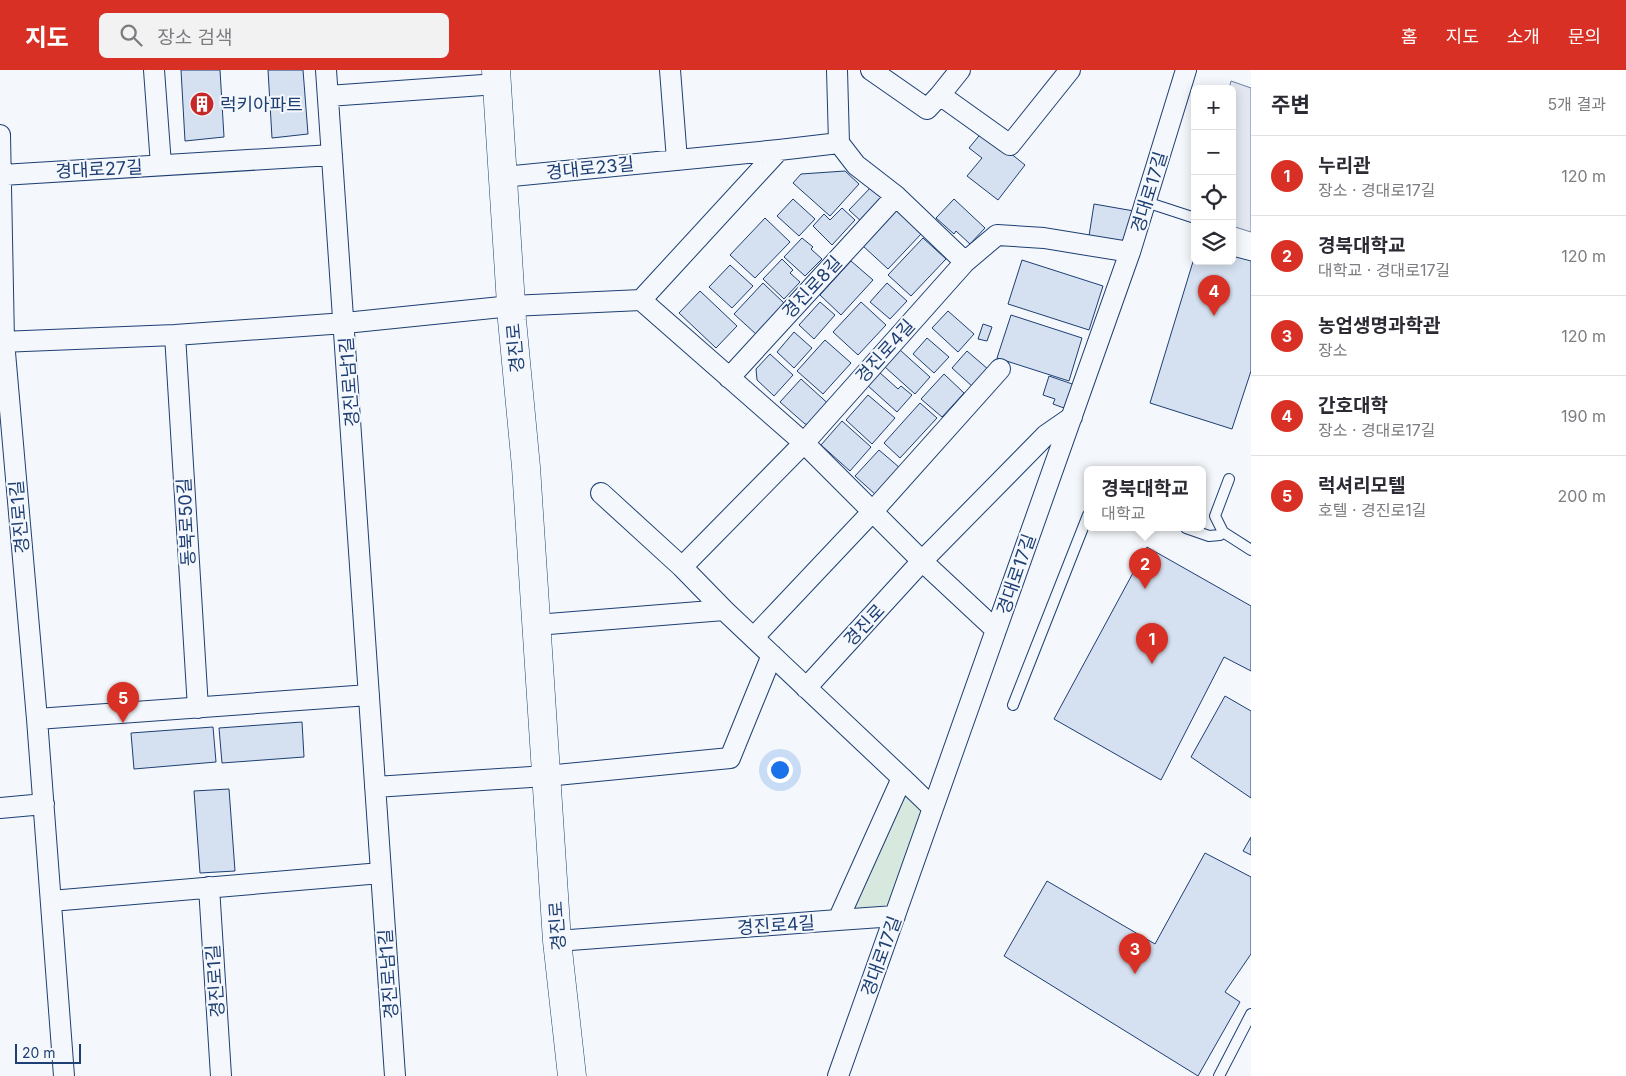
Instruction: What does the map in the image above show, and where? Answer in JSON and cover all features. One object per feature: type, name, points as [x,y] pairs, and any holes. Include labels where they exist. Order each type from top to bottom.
[{"type":"street","name":"경대로27길","points":[[2,175],[161,165],[154,70]]},
{"type":"street","name":"경진로남1길","points":[[326,70],[345,323],[395,1076]]},
{"type":"street","points":[[670,70],[677,160]]},
{"type":"street","points":[[837,70],[839,143],[856,165],[896,196],[965,262]]},
{"type":"street","points":[[871,70],[927,109],[960,70]]},
{"type":"street","points":[[940,95],[1010,145],[1070,70]]},
{"type":"street","name":"경대로17길","points":[[838,1076],[1130,252],[1186,70]]},
{"type":"street","points":[[328,96],[496,77]]},
{"type":"street","name":"경진로","points":[[496,77],[511,306],[526,467],[557,941],[572,1076]]},
{"type":"street","name":"경진로1길","points":[[0,135],[2,175],[2,342],[37,719],[64,1076]]},
{"type":"street","name":"경대로23길","points":[[503,177],[839,143]]},
{"type":"street","points":[[641,300],[779,150]]},
{"type":"street","points":[[161,165],[332,155]]},
{"type":"street","name":"경진로8길","points":[[729,378],[896,196]]},
{"type":"street","name":"경진로4길","points":[[682,566],[804,443],[965,262],[997,235],[1044,238],[1130,252]]},
{"type":"street","points":[[2,342],[175,335],[345,323],[511,306],[641,300],[804,443],[922,561],[996,630]]},
{"type":"street","name":"동북로50길","points":[[175,335],[206,707]]},
{"type":"street","points":[[754,638],[873,511],[1000,369]]},
{"type":"street","points":[[922,561],[1046,435],[1072,417]]},
{"type":"street","points":[[601,493],[682,566],[724,610],[933,808]]},
{"type":"street","name":"경진로","points":[[806,688],[922,561]]},
{"type":"street","points":[[536,625],[724,610]]},
{"type":"street","points":[[375,787],[546,776],[730,758],[772,655]]},
{"type":"street","points":[[37,719],[369,695]]},
{"type":"street","name":"경진로4길","points":[[557,941],[838,920],[902,778]]},
{"type":"street","points":[[0,808],[44,804]]},
{"type":"street","points":[[51,901],[381,873]]},
{"type":"street","name":"경진로1길","points":[[208,887],[221,1076]]},
{"type":"street","points":[[838,920],[895,916]]},
{"type":"lane","points":[[1146,202],[1191,217]]},
{"type":"lane","points":[[1229,479],[1215,516],[1223,532],[1251,550]]},
{"type":"lane","points":[[1013,705],[1084,525]]},
{"type":"lane","points":[[1195,531],[1209,536],[1220,535],[1223,532]]},
{"type":"lane","points":[[1220,1076],[1251,1014]]},
{"type":"shaded area","points":[[1231,81],[1251,88],[1251,232],[1236,227],[1236,85],[1230,85]]},
{"type":"shaded area","points":[[902,778],[933,808],[895,916],[838,920]]},
{"type":"building","name":"럭키아파트","points":[[181,70],[220,70],[224,137],[185,141]]},
{"type":"building","name":"럭키아파트","points":[[268,70],[303,70],[308,134],[272,138]]},
{"type":"building","points":[[983,131],[1025,165],[998,200],[967,176],[982,158],[969,148]]},
{"type":"building","points":[[845,171],[859,184],[830,216],[793,183],[801,174]]},
{"type":"building","points":[[872,186],[885,199],[863,223],[849,210]]},
{"type":"building","points":[[793,199],[815,219],[799,236],[777,216]]},
{"type":"building","points":[[954,199],[985,228],[970,244],[956,231],[954,234],[936,218]]},
{"type":"building","points":[[1094,204],[1134,211],[1129,243],[1089,236]]},
{"type":"building","points":[[842,208],[855,220],[832,245],[813,226],[824,214],[830,220]]},
{"type":"building","points":[[897,209],[922,233],[888,269],[863,246]]},
{"type":"building","points":[[765,218],[790,242],[755,278],[730,255]]},
{"type":"building","points":[[802,238],[813,247],[811,249],[822,259],[805,276],[784,257]]},
{"type":"building","points":[[923,238],[946,259],[911,296],[888,275]]},
{"type":"building","points":[[1236,257],[1251,261],[1251,371],[1232,429],[1150,403],[1192,265],[1236,265]]},
{"type":"building","points":[[782,259],[793,270],[790,273],[800,282],[784,299],[763,279]]},
{"type":"building","points":[[1022,260],[1103,286],[1089,330],[1008,304]]},
{"type":"building","points":[[851,261],[873,280],[841,315],[820,295]]},
{"type":"building","points":[[730,265],[753,286],[732,308],[709,287]]},
{"type":"building","points":[[763,283],[785,304],[757,335],[734,314]]},
{"type":"building","points":[[887,283],[907,301],[890,319],[870,302]]},
{"type":"building","points":[[700,291],[737,326],[716,348],[679,313]]},
{"type":"building","points":[[820,302],[835,315],[814,339],[799,325]]},
{"type":"building","points":[[861,302],[886,325],[858,355],[833,332]]},
{"type":"building","points":[[948,311],[974,334],[958,352],[932,328]]},
{"type":"building","points":[[1011,315],[1082,338],[1069,381],[997,358]]},
{"type":"building","points":[[983,324],[992,327],[987,341],[978,339]]},
{"type":"building","points":[[794,332],[812,348],[794,368],[777,352]]},
{"type":"building","points":[[927,338],[949,357],[934,373],[913,354]]},
{"type":"building","points":[[825,340],[851,363],[823,394],[797,371]]},
{"type":"building","points":[[900,350],[930,377],[915,394],[885,367]]},
{"type":"building","points":[[967,351],[989,370],[973,387],[952,368]]},
{"type":"building","points":[[770,354],[793,375],[774,396],[757,380],[756,369]]},
{"type":"building","points":[[879,372],[898,389],[901,386],[912,395],[897,412],[867,385]]},
{"type":"building","points":[[944,374],[964,393],[942,417],[921,399]]},
{"type":"building","points":[[1049,376],[1078,386],[1072,405],[1066,403],[1064,408],[1053,404],[1055,399],[1043,395]]},
{"type":"building","points":[[801,379],[833,408],[816,426],[805,424],[780,402]]},
{"type":"building","points":[[868,395],[895,418],[872,444],[846,420]]},
{"type":"building","points":[[920,403],[937,418],[900,458],[884,443]]},
{"type":"building","points":[[842,421],[871,447],[850,471],[821,445]]},
{"type":"building","points":[[879,450],[900,468],[876,495],[855,476]]},
{"type":"building","points":[[1147,547],[1251,606],[1251,671],[1224,657],[1161,780],[1054,719]]},
{"type":"building","points":[[1225,696],[1251,711],[1251,798],[1191,757]]},
{"type":"building","points":[[302,722],[304,757],[222,763],[219,728]]},
{"type":"building","points":[[213,727],[216,762],[134,769],[131,733]]},
{"type":"building","points":[[229,789],[235,871],[200,873],[194,791]]},
{"type":"building","points":[[1251,837],[1251,855],[1243,851]]},
{"type":"building","points":[[1205,853],[1251,877],[1251,954],[1225,992],[1240,1002],[1198,1076],[1004,956],[1047,881],[1155,944]]},
{"type":"place","name":"럭키아파트","points":[[202,104]]},
{"type":"place","name":"간호대학","points":[[1214,316]]},
{"type":"place","name":"경북대학교","points":[[1145,589]]},
{"type":"place","name":"누리관","points":[[1152,664]]},
{"type":"place","name":"럭셔리모텔","points":[[123,723]]},
{"type":"place","name":"농업생명과학관","points":[[1135,974]]}]
